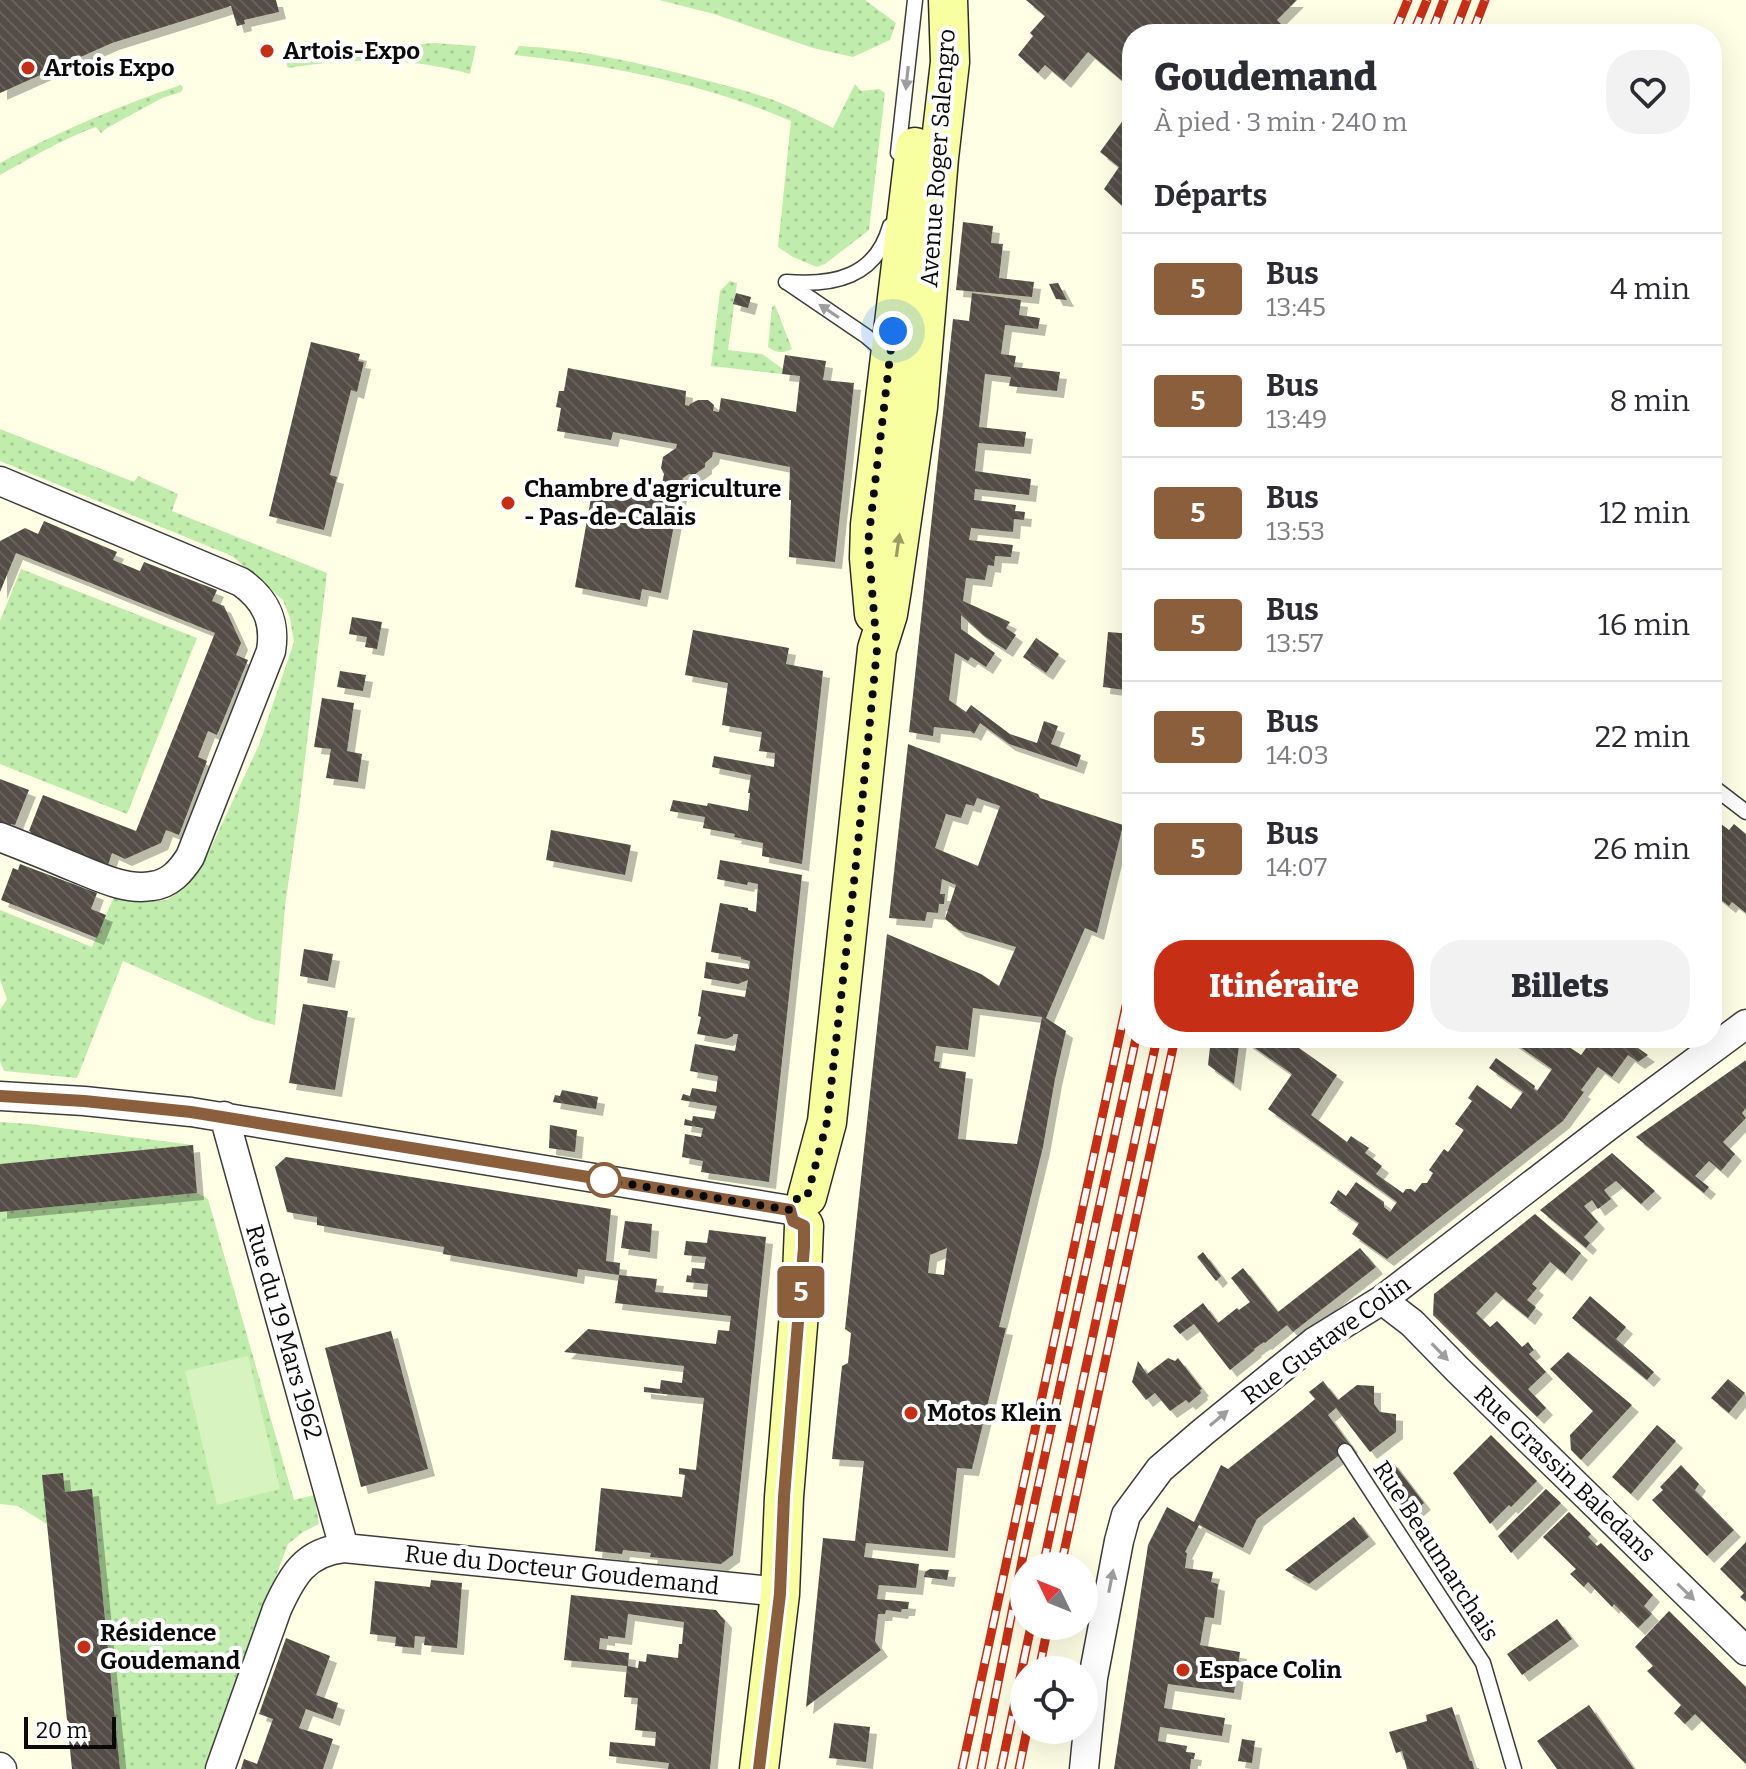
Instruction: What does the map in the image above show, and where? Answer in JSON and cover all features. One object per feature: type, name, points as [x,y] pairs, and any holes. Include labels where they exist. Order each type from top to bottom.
[{"type":"street","name":"Avenue Roger Salengro","points":[[759,1769],[780,1594],[784,1497],[802,1276],[801,1211],[825,1133],[830,1100],[877,649],[868,543],[931,0]]},
{"type":"street","name":"Avenue Roger Salengro","points":[[877,649],[888,614],[918,407],[950,62],[948,0]]},
{"type":"street","points":[[0,481],[241,582],[263,602],[270,615],[273,639],[271,651],[190,857],[173,877],[150,887],[119,883],[0,837]]},
{"type":"street","name":"Rue Gustave Colin","points":[[1722,1042],[1746,1024]]},
{"type":"street","name":"Rue Gustave Colin","points":[[1084,1769],[1093,1678],[1119,1541],[1126,1515],[1160,1469],[1314,1342],[1382,1300],[1714,1048]]},
{"type":"street","points":[[0,1096],[224,1116],[801,1211]]},
{"type":"street","name":"Rue du 19 Mars 1962","points":[[224,1116],[344,1548]]},
{"type":"street","name":"Rue Grassin Baledans","points":[[1382,1300],[1412,1323],[1746,1651]]},
{"type":"street","points":[[220,1769],[286,1590],[311,1558],[321,1552],[344,1548]]},
{"type":"street","name":"Rue du Docteur Goudemand","points":[[344,1548],[780,1594]]},
{"type":"lane","points":[[897,165],[915,0]]},
{"type":"lane","points":[[892,209],[886,241],[870,263],[829,282],[786,282],[890,356],[904,376],[918,407]]},
{"type":"lane","points":[[1722,794],[1746,812]]},
{"type":"lane","name":"Rue Beaumarchais","points":[[1345,1451],[1483,1663],[1514,1769]]},
{"type":"green space","points":[[659,0],[865,0],[896,23],[890,40],[853,57],[813,48],[714,14]]},
{"type":"green space","points":[[435,43],[476,46],[470,74],[425,64],[379,61],[333,62],[288,68],[285,59],[319,52]]},
{"type":"green space","points":[[519,46],[610,58],[722,84],[773,100],[833,128],[855,84],[861,91],[879,89],[885,93],[869,230],[817,267],[778,247],[791,121],[690,86],[585,64],[514,55]]},
{"type":"green space","points":[[181,85],[181,92],[162,98],[101,133],[96,127],[83,132],[0,175],[0,163],[66,130]]},
{"type":"green space","points":[[730,281],[737,283],[728,350],[762,354],[783,369],[782,374],[711,366],[720,291]]},
{"type":"green space","points":[[775,305],[792,349],[785,352],[768,347],[772,307]]},
{"type":"green space","points":[[0,429],[134,482],[138,476],[178,494],[172,511],[327,573],[285,906],[275,1025],[256,1020],[123,961],[77,1078],[4,1071],[0,1061],[0,1010],[7,999],[0,980],[0,910],[92,947],[114,897],[149,902],[167,900],[184,887],[207,856],[259,745],[294,642],[283,600],[232,556],[0,461]]},
{"type":"green space","points":[[21,569],[197,638],[127,814],[0,764],[0,621]]},
{"type":"green space","points":[[0,1122],[30,1124],[193,1145],[0,1164]]},
{"type":"green space","points":[[197,1193],[208,1199],[294,1500],[314,1495],[319,1524],[288,1544],[204,1769],[120,1769],[92,1490],[65,1492],[63,1473],[43,1475],[48,1525],[18,1506],[0,1504],[0,1212]]},
{"type":"green space","points":[[248,1356],[280,1489],[217,1505],[185,1371]]},
{"type":"building","name":"Artois Expo","points":[[0,0],[276,0],[279,12],[244,20],[245,24],[237,26],[231,6],[112,43],[0,93]]},
{"type":"building","points":[[1026,0],[1297,0],[1277,20],[1281,24],[1122,24],[1122,81],[1088,52],[1064,81],[1045,65],[1038,73],[1018,55],[1033,36],[1030,33],[1045,16]]},
{"type":"building","points":[[1122,122],[1122,206],[1104,189],[1119,167],[1100,152]]},
{"type":"building","points":[[963,222],[993,226],[991,243],[1003,244],[999,278],[1034,282],[1032,297],[956,290]]},
{"type":"building","points":[[1058,283],[1067,300],[1056,299],[1049,284]]},
{"type":"building","points":[[736,293],[751,297],[748,308],[733,304]]},
{"type":"building","points":[[972,293],[1021,300],[1019,315],[1040,318],[1038,329],[1005,325],[1001,354],[1016,356],[1014,367],[1060,372],[1057,391],[1009,386],[1011,377],[985,374],[979,427],[1026,432],[1024,447],[978,443],[975,471],[1031,479],[1029,495],[975,489],[974,500],[1016,505],[1015,511],[1025,512],[1024,520],[1014,519],[1013,532],[971,528],[969,540],[1013,545],[1011,557],[995,556],[994,566],[988,565],[985,580],[966,578],[963,601],[1010,622],[1006,628],[1016,635],[1006,650],[984,636],[961,615],[961,629],[995,653],[986,667],[971,657],[968,661],[955,653],[949,700],[966,712],[971,705],[1010,734],[1037,743],[1044,721],[1058,726],[1051,744],[1081,755],[1077,767],[1009,744],[980,723],[974,734],[934,727],[933,736],[909,732],[953,319],[969,321]]},
{"type":"building","points":[[311,342],[360,354],[358,361],[364,362],[357,392],[351,390],[330,475],[337,477],[324,530],[269,516]]},
{"type":"building","points":[[785,355],[826,361],[823,380],[854,383],[835,562],[789,557],[790,467],[713,452],[705,467],[683,478],[661,593],[642,589],[640,600],[575,587],[593,487],[659,499],[664,474],[661,468],[663,457],[677,444],[613,432],[611,440],[557,431],[561,408],[556,407],[559,391],[564,391],[568,368],[686,391],[685,405],[708,400],[714,405],[713,411],[719,412],[721,398],[796,412],[800,376],[782,374]]},
{"type":"building","points":[[44,521],[117,552],[113,560],[140,571],[144,562],[217,590],[212,601],[224,606],[241,643],[236,655],[248,660],[217,735],[208,731],[198,757],[207,761],[179,835],[166,830],[161,843],[125,859],[112,853],[107,868],[30,836],[29,831],[43,795],[136,831],[215,633],[16,553],[0,592],[0,541],[25,528],[38,534]]},
{"type":"building","points":[[352,617],[382,622],[377,649],[365,647],[367,637],[349,634]]},
{"type":"building","points":[[693,630],[789,648],[786,664],[823,671],[802,864],[762,856],[763,843],[703,828],[705,817],[670,811],[673,800],[748,811],[751,775],[712,767],[714,756],[774,767],[775,753],[759,751],[762,732],[722,725],[728,683],[685,675]]},
{"type":"building","points":[[1108,632],[1122,633],[1122,690],[1103,687]]},
{"type":"building","points":[[1036,638],[1059,654],[1046,673],[1023,657]]},
{"type":"building","points":[[340,671],[366,675],[363,691],[337,687]]},
{"type":"building","points":[[322,698],[354,703],[347,751],[362,754],[358,782],[326,778],[331,749],[314,747]]},
{"type":"building","points":[[908,744],[1038,794],[1040,798],[1122,825],[1097,933],[1085,928],[1046,1018],[1066,1031],[1043,1147],[999,1327],[1006,1328],[972,1469],[957,1468],[948,1551],[866,1543],[864,1557],[919,1564],[916,1588],[879,1585],[877,1599],[909,1602],[908,1609],[901,1612],[886,1610],[885,1614],[878,1614],[875,1641],[881,1650],[806,1707],[823,1538],[855,1541],[864,1461],[832,1459],[842,1366],[848,1363],[851,1333],[845,1329],[887,934],[981,974],[999,986],[1016,947],[959,930],[945,919],[956,885],[942,879],[940,894],[945,894],[944,904],[939,904],[938,913],[927,912],[925,921],[889,918]],"holes":[[[977,798],[1000,806],[978,866],[935,848],[946,814],[961,818],[966,804],[974,806]],[[973,1008],[1042,1017],[1017,1144],[958,1139],[966,1072],[939,1068],[940,1062],[934,1061],[936,1046],[968,1050]],[[947,1248],[944,1275],[928,1273],[930,1255]]]},
{"type":"building","points":[[0,779],[29,790],[15,825],[11,824],[9,828],[0,824]]},
{"type":"building","points":[[1734,824],[1746,834],[1746,913],[1732,902],[1729,906],[1722,901],[1722,825],[1729,830]]},
{"type":"building","points":[[551,830],[631,845],[625,875],[546,860]]},
{"type":"building","points":[[720,860],[802,875],[769,1182],[701,1172],[703,1161],[682,1157],[685,1134],[701,1137],[703,1128],[684,1125],[685,1119],[692,1121],[693,1116],[714,1119],[717,1106],[681,1100],[683,1094],[690,1096],[692,1088],[716,1092],[718,1076],[690,1071],[695,1044],[735,1051],[738,1034],[726,1039],[697,1034],[702,990],[745,997],[748,980],[738,984],[704,978],[706,962],[749,969],[750,961],[711,952],[720,903],[756,912],[758,884],[717,879]]},
{"type":"building","points":[[20,864],[97,893],[91,909],[106,915],[97,938],[1,900],[13,868],[18,870]]},
{"type":"building","points":[[304,949],[333,954],[328,981],[300,976]]},
{"type":"building","points":[[303,1004],[348,1011],[335,1090],[289,1083]]},
{"type":"building","points":[[1210,1048],[1239,1048],[1234,1084],[1208,1065]]},
{"type":"building","points":[[1255,1048],[1299,1048],[1337,1075],[1311,1115],[1347,1142],[1351,1136],[1369,1148],[1365,1153],[1382,1166],[1376,1174],[1403,1193],[1406,1189],[1415,1192],[1422,1183],[1427,1183],[1433,1173],[1429,1170],[1444,1149],[1448,1152],[1464,1130],[1455,1124],[1472,1101],[1468,1098],[1477,1085],[1511,1109],[1523,1092],[1489,1068],[1496,1058],[1535,1086],[1537,1091],[1552,1069],[1522,1048],[1571,1048],[1581,1055],[1586,1048],[1638,1048],[1648,1055],[1638,1062],[1628,1055],[1612,1077],[1598,1067],[1563,1121],[1387,1259],[1352,1234],[1359,1223],[1330,1203],[1338,1190],[1346,1196],[1356,1182],[1384,1202],[1384,1207],[1390,1212],[1397,1202],[1268,1109],[1292,1074]]},
{"type":"building","points":[[1746,1060],[1746,1108],[1742,1113],[1746,1118],[1723,1142],[1735,1154],[1721,1171],[1709,1161],[1695,1176],[1709,1187],[1704,1193],[1636,1137]]},
{"type":"building","points":[[562,1090],[598,1097],[596,1109],[553,1102],[555,1095],[560,1096]]},
{"type":"building","points":[[550,1125],[577,1130],[575,1152],[549,1148]]},
{"type":"building","points":[[193,1145],[197,1193],[0,1212],[0,1164]]},
{"type":"building","points":[[1612,1153],[1655,1191],[1641,1204],[1616,1181],[1604,1190],[1611,1199],[1598,1209],[1592,1200],[1584,1206],[1598,1222],[1584,1237],[1590,1243],[1586,1248],[1540,1210]]},
{"type":"building","points":[[286,1157],[611,1209],[606,1261],[620,1263],[619,1275],[578,1269],[577,1277],[443,1254],[444,1247],[317,1225],[317,1217],[287,1212],[275,1167]]},
{"type":"building","points":[[1535,1214],[1581,1253],[1565,1274],[1550,1262],[1532,1284],[1537,1288],[1527,1300],[1536,1307],[1528,1318],[1496,1292],[1476,1313],[1490,1327],[1497,1321],[1522,1347],[1528,1342],[1534,1350],[1529,1354],[1546,1372],[1528,1389],[1546,1408],[1537,1417],[1433,1315],[1434,1294]]},
{"type":"building","points":[[625,1221],[652,1224],[650,1252],[621,1248]]},
{"type":"building","points":[[709,1230],[766,1237],[733,1555],[721,1564],[650,1557],[651,1553],[623,1550],[622,1554],[595,1551],[601,1488],[682,1497],[685,1475],[679,1474],[679,1468],[696,1470],[704,1398],[644,1392],[644,1387],[660,1389],[661,1380],[682,1383],[684,1366],[564,1352],[588,1329],[716,1344],[718,1330],[729,1331],[731,1316],[615,1303],[619,1275],[657,1279],[655,1292],[707,1297],[708,1284],[686,1282],[692,1268],[704,1269],[706,1257],[684,1255],[686,1241],[707,1243]]},
{"type":"building","points":[[1360,1248],[1376,1267],[1293,1332],[1287,1325],[1230,1370],[1194,1324],[1180,1334],[1173,1326],[1203,1303],[1218,1323],[1250,1302],[1231,1278],[1243,1268],[1278,1312]]},
{"type":"building","points":[[1203,1252],[1221,1276],[1216,1281],[1197,1257]]},
{"type":"building","points":[[1590,1296],[1626,1327],[1616,1339],[1654,1372],[1647,1380],[1572,1318]]},
{"type":"building","points":[[391,1331],[428,1469],[361,1487],[325,1348]]},
{"type":"building","points":[[1568,1352],[1632,1405],[1581,1460],[1571,1450],[1570,1435],[1593,1411],[1550,1369]]},
{"type":"building","points":[[1168,1358],[1175,1361],[1178,1358],[1202,1389],[1189,1403],[1186,1400],[1170,1411],[1155,1393],[1146,1400],[1132,1382],[1138,1361],[1147,1374]]},
{"type":"building","points":[[1728,1379],[1745,1393],[1729,1413],[1711,1398]]},
{"type":"building","points":[[1323,1381],[1338,1400],[1357,1385],[1374,1386],[1374,1404],[1380,1412],[1396,1414],[1396,1432],[1370,1452],[1336,1408],[1328,1415],[1351,1446],[1257,1519],[1243,1548],[1199,1525],[1185,1552],[1185,1568],[1213,1572],[1211,1582],[1218,1584],[1214,1618],[1205,1617],[1200,1645],[1240,1652],[1234,1693],[1168,1684],[1164,1708],[1225,1718],[1222,1736],[1160,1727],[1158,1741],[1187,1746],[1186,1752],[1195,1753],[1190,1769],[1114,1769],[1148,1545],[1167,1507],[1194,1522],[1221,1465],[1228,1469],[1302,1410],[1315,1399],[1309,1392]]},
{"type":"building","points":[[1657,1425],[1676,1441],[1631,1494],[1612,1477]]},
{"type":"building","points":[[1491,1435],[1537,1481],[1490,1524],[1453,1473]]},
{"type":"building","points":[[1391,1460],[1424,1503],[1407,1517],[1373,1474]]},
{"type":"building","points":[[1681,1465],[1699,1484],[1695,1490],[1734,1530],[1707,1556],[1652,1500]]},
{"type":"building","name":"Résidence Goudemand","points":[[63,1473],[65,1492],[92,1489],[120,1769],[72,1769],[42,1475]]},
{"type":"building","points":[[1546,1489],[1561,1503],[1511,1553],[1498,1536]]},
{"type":"building","points":[[1569,1512],[1591,1534],[1588,1537],[1597,1546],[1601,1543],[1653,1595],[1644,1606],[1652,1614],[1638,1628],[1588,1582],[1584,1587],[1570,1574],[1576,1569],[1543,1537]]},
{"type":"building","points":[[1354,1517],[1369,1537],[1309,1584],[1285,1570]]},
{"type":"building","points":[[1746,1542],[1746,1602],[1740,1597],[1744,1593],[1720,1569]]},
{"type":"building","points":[[930,1569],[949,1570],[947,1580],[924,1577]]},
{"type":"building","points":[[431,1580],[462,1583],[457,1648],[424,1645],[425,1637],[415,1636],[414,1648],[395,1646],[396,1637],[370,1634],[375,1581],[430,1587]]},
{"type":"building","points":[[571,1595],[716,1610],[725,1621],[710,1769],[668,1769],[669,1763],[609,1756],[610,1742],[655,1746],[656,1732],[635,1730],[638,1698],[624,1697],[627,1666],[564,1660]],"holes":[[[628,1614],[684,1622],[678,1658],[647,1654],[646,1662],[639,1661],[638,1668],[628,1666],[629,1653],[599,1649],[600,1638],[625,1638]]]},
{"type":"building","points":[[1669,1611],[1746,1687],[1746,1764],[1695,1714],[1685,1724],[1674,1713],[1681,1705],[1647,1671],[1653,1666],[1635,1647]]},
{"type":"building","points":[[1557,1619],[1572,1639],[1522,1675],[1507,1654]]},
{"type":"building","points":[[286,1638],[330,1656],[316,1695],[338,1703],[333,1719],[306,1709],[299,1728],[333,1739],[323,1769],[241,1769],[244,1759],[257,1764],[273,1719],[259,1714]]},
{"type":"building","points":[[1589,1705],[1634,1769],[1557,1769],[1537,1741]]},
{"type":"building","points":[[1452,1707],[1474,1769],[1407,1769],[1402,1751],[1396,1753],[1389,1732],[1427,1721],[1426,1715]]},
{"type":"building","points":[[834,1723],[870,1727],[866,1762],[829,1758]]},
{"type":"building","points":[[1242,1739],[1255,1741],[1252,1763],[1238,1761]]},
{"type":"railway","points":[[1398,24],[1408,0]]},
{"type":"railway","points":[[1417,24],[1427,0]]},
{"type":"railway","points":[[1435,24],[1444,0]]},
{"type":"railway","points":[[1458,24],[1467,0]]},
{"type":"railway","points":[[1476,24],[1485,0]]},
{"type":"railway","points":[[962,1769],[1122,1025]]},
{"type":"railway","points":[[981,1769],[1024,1551],[1134,1048]]},
{"type":"railway","points":[[1046,1552],[1155,1048]]},
{"type":"railway","points":[[1064,1552],[1173,1048]]},
{"type":"railway","points":[[1001,1769],[1028,1640]]},
{"type":"railway","points":[[1042,1656],[1045,1640]]},
{"type":"railway","points":[[1019,1769],[1024,1744]]},
{"type":"bus line","name":"5","points":[[0,1096],[149,1107],[255,1121],[790,1210],[793,1221],[804,1226],[804,1247],[784,1497],[780,1594],[759,1769]]},
{"type":"place","name":"Artois-Expo","points":[[267,51]]},
{"type":"place","name":"Artois Expo","points":[[28,68]]},
{"type":"place","name":"Chambre d'agriculture - Pas-de-Calais","points":[[508,503]]},
{"type":"place","name":"Motos Klein","points":[[911,1413]]},
{"type":"place","name":"Résidence Goudemand","points":[[84,1647]]},
{"type":"place","name":"Espace Colin","points":[[1183,1670]]},
{"type":"route","points":[[604,1180],[790,1210],[796,1200],[807,1197],[815,1174],[827,1122],[877,649],[868,543],[893,331]]}]
